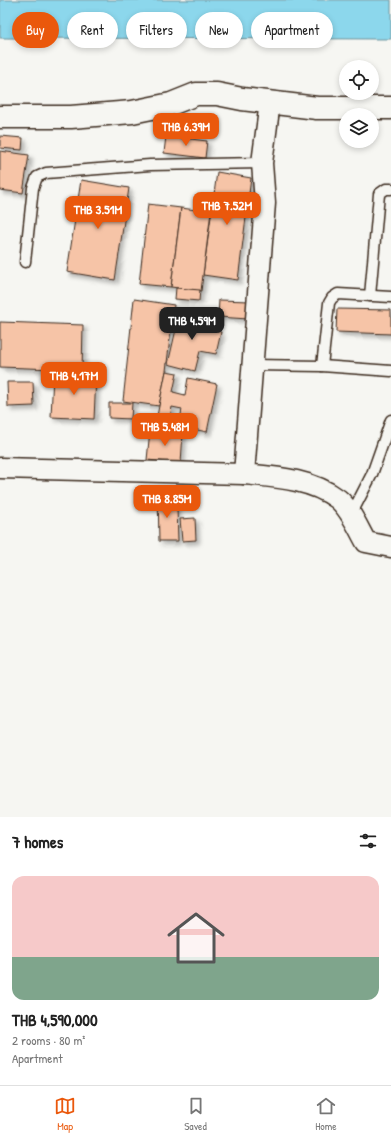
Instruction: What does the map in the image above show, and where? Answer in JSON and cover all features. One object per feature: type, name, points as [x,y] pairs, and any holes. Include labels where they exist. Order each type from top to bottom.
[{"type":"street","points":[[0,117],[71,117],[132,112],[172,104],[196,94],[217,94],[242,99],[317,108],[391,108]]},
{"type":"street","points":[[244,474],[265,203],[262,163],[270,102]]},
{"type":"street","points":[[0,468],[244,474],[282,478],[317,488],[338,500],[351,515],[366,542],[391,547]]},
{"type":"lane","points":[[25,262],[33,188],[37,177],[46,173],[150,165],[262,163]]},
{"type":"lane","points":[[370,296],[379,194],[386,188],[391,189]]},
{"type":"lane","points":[[322,366],[329,303],[332,298],[338,294],[391,297]]},
{"type":"lane","points":[[252,365],[322,366],[391,371]]},
{"type":"lane","points":[[351,515],[372,474],[391,420]]},
{"type":"water","points":[[0,0],[391,0],[391,39],[333,39],[333,12],[251,12],[251,39],[243,39],[243,12],[195,12],[195,38],[187,38],[187,12],[126,12],[126,38],[118,38],[118,12],[67,12],[67,38],[59,38],[59,12],[12,12],[12,38],[0,38]]},
{"type":"building","points":[[0,136],[23,138],[22,150],[0,148]]},
{"type":"building","points":[[166,136],[207,141],[205,158],[164,153]]},
{"type":"building","points":[[0,151],[29,155],[23,193],[0,190]]},
{"type":"building","points":[[217,172],[251,178],[238,280],[203,275]]},
{"type":"building","points":[[81,180],[129,188],[115,280],[67,272]]},
{"type":"building","points":[[148,204],[181,208],[171,287],[139,284]]},
{"type":"building","points":[[181,208],[211,212],[201,291],[171,287]]},
{"type":"building","points":[[176,288],[200,290],[199,301],[175,299]]},
{"type":"building","points":[[134,299],[174,305],[166,371],[159,406],[123,401]]},
{"type":"building","points":[[219,300],[249,301],[248,319],[218,317]]},
{"type":"building","points":[[337,309],[391,310],[391,334],[336,332]]},
{"type":"building","points":[[180,312],[208,318],[205,327],[221,332],[216,354],[200,351],[195,371],[168,364]]},
{"type":"building","points":[[0,322],[83,325],[82,370],[0,367]]},
{"type":"building","points":[[166,371],[177,373],[173,392],[185,395],[188,378],[217,384],[207,432],[179,426],[182,409],[172,407],[168,429],[155,426]]},
{"type":"building","points":[[53,374],[96,376],[94,419],[51,417]]},
{"type":"building","points":[[7,382],[33,382],[34,406],[8,407]]},
{"type":"building","points":[[109,403],[132,403],[131,419],[109,418]]},
{"type":"building","points":[[150,430],[183,433],[181,463],[147,460]]},
{"type":"building","points":[[158,493],[170,493],[171,507],[177,507],[178,541],[159,541]]},
{"type":"building","points":[[195,518],[196,540],[182,541],[180,519]]}]
